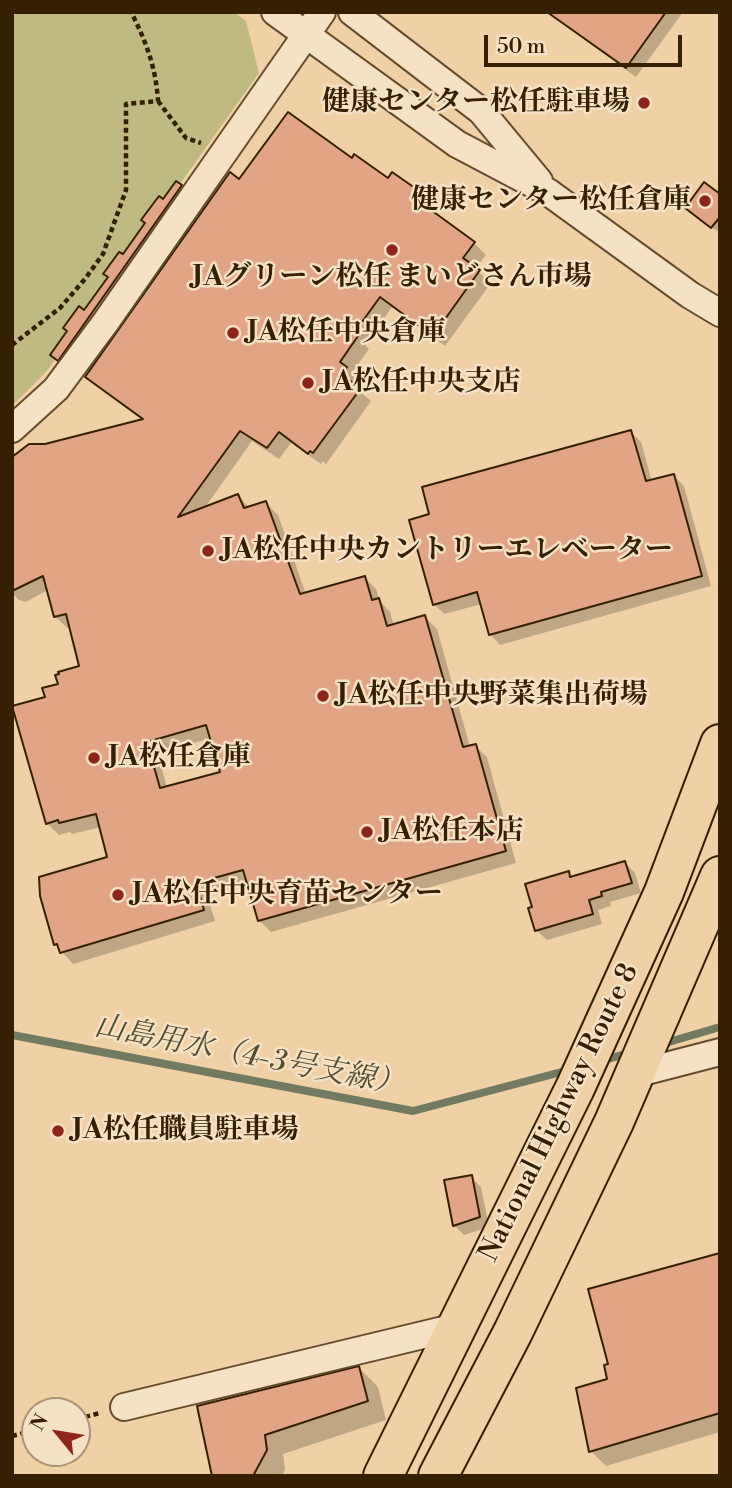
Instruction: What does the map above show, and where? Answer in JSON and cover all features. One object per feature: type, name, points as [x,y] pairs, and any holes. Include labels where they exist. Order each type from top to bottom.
[{"type":"highway","name":"National Highway Route 8","points":[[383,1476],[575,1088],[664,892],[720,744]]},
{"type":"highway","name":"National Highway Route 8","points":[[438,1476],[513,1332],[614,1122],[720,876]]},
{"type":"street","points":[[275,12],[457,144],[548,192],[690,295],[720,313]]},
{"type":"street","points":[[12,429],[56,388],[226,152],[321,12]]},
{"type":"street","points":[[352,12],[481,111],[548,192]]},
{"type":"street","points":[[369,79],[394,43]]},
{"type":"street","points":[[635,1074],[720,1052]]},
{"type":"street","points":[[124,1407],[456,1327]]},
{"type":"path","points":[[131,12],[147,42],[158,101],[186,138],[226,152]]},
{"type":"path","points":[[12,345],[60,308],[103,254],[126,190],[125,104],[158,101]]},
{"type":"shaded area","points":[[12,12],[234,12],[246,21],[259,73],[46,372],[12,406]]},
{"type":"building","points":[[547,12],[666,12],[626,68]]},
{"type":"building","points":[[288,112],[352,158],[354,154],[388,178],[392,172],[425,195],[420,202],[475,242],[463,258],[480,270],[433,336],[380,297],[354,333],[358,336],[340,362],[347,367],[342,375],[361,388],[313,453],[310,451],[308,454],[279,432],[267,448],[240,431],[178,517],[238,494],[244,508],[266,501],[300,594],[365,576],[372,600],[379,598],[387,626],[425,615],[463,747],[476,744],[506,851],[258,921],[243,870],[196,883],[204,910],[60,953],[57,944],[54,945],[40,896],[39,877],[107,857],[96,814],[46,824],[12,706],[45,697],[42,688],[58,684],[55,675],[59,674],[58,672],[79,666],[66,614],[54,617],[43,576],[12,591],[12,457],[29,444],[45,444],[143,419],[85,377],[230,172],[239,179]],"holes":[[[206,725],[220,772],[160,788],[147,742]]]},
{"type":"building","points":[[176,181],[182,185],[58,361],[50,355],[67,331],[63,328],[79,306],[84,310],[108,277],[103,274],[119,252],[123,254],[145,223],[141,220],[159,196],[163,199]]},
{"type":"building","name":"健康センター松任倉庫","points":[[704,182],[720,194],[720,217],[711,228],[685,208]]},
{"type":"building","points":[[631,430],[646,481],[674,474],[702,576],[489,635],[477,592],[433,605],[409,520],[429,514],[422,487]]},
{"type":"building","points":[[625,861],[632,883],[601,892],[602,896],[589,900],[593,914],[535,931],[525,884],[569,871],[570,877]]},
{"type":"building","points":[[472,1175],[480,1217],[453,1226],[444,1180]]},
{"type":"building","points":[[720,1253],[720,1413],[589,1452],[576,1388],[607,1379],[604,1365],[608,1364],[588,1289]]},
{"type":"building","points":[[359,1366],[368,1401],[265,1435],[267,1450],[253,1476],[212,1476],[197,1406]]},
{"type":"waterway","name":"山島用水（4-3号支線）","points":[[662,1044],[720,1027]]},
{"type":"waterway","name":"山島用水（4-3号支線）","points":[[12,1035],[413,1111],[569,1070]]},
{"type":"waterway","name":"山島用水（4-3号支線）","points":[[601,1061],[629,1053]]},
{"type":"place","name":"健康センター松任駐車場","points":[[644,103]]},
{"type":"place","name":"健康センター松任倉庫","points":[[705,201]]},
{"type":"place","name":"JAグリーン松任 まいどさん市場","points":[[392,250]]},
{"type":"place","name":"JA松任中央倉庫","points":[[233,333]]},
{"type":"place","name":"JA松任中央支店","points":[[308,383]]},
{"type":"place","name":"JA松任中央カントリーエレベーター","points":[[208,551]]},
{"type":"place","name":"JA松任中央野菜集出荷場","points":[[323,696]]},
{"type":"place","name":"JA松任倉庫","points":[[94,758]]},
{"type":"place","name":"JA松任本店","points":[[367,832]]},
{"type":"place","name":"JA松任中央育苗センター","points":[[118,895]]},
{"type":"place","name":"JA松任職員駐車場","points":[[58,1131]]}]
